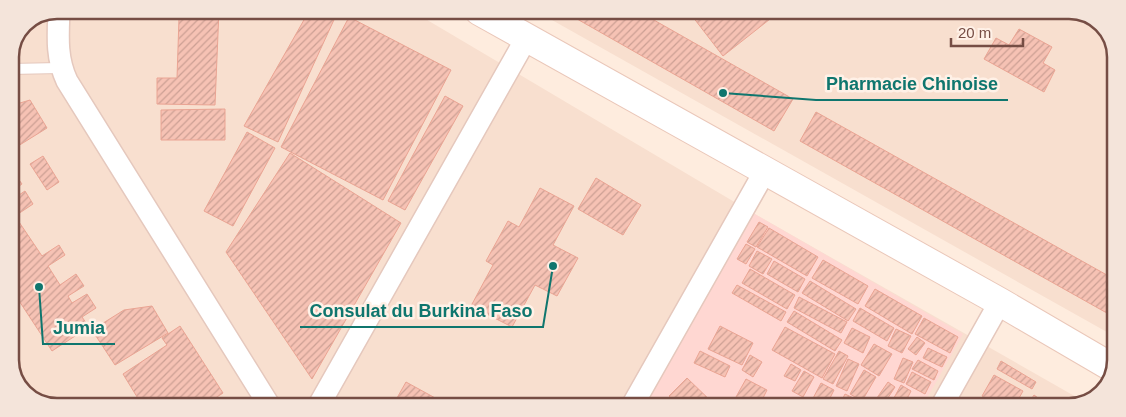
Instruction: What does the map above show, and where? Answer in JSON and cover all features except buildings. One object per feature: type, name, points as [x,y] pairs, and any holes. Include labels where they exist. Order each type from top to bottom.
[{"type":"main road","points":[[494,19],[1000,302],[1107,364]]},
{"type":"street","points":[[59,19],[60,68],[265,398]]},
{"type":"street","points":[[58,36],[68,19]]},
{"type":"street","points":[[323,398],[527,37]]},
{"type":"street","points":[[637,398],[765,171]]},
{"type":"street","points":[[946,398],[1000,302]]},
{"type":"lane","points":[[19,69],[60,68]]},
{"type":"shaded area","points":[[49,19],[426,19],[753,213],[1078,398],[49,398],[38,393],[27,383],[19,363],[19,49],[30,30]]},
{"type":"shaded area","points":[[550,19],[1074,19],[1090,25],[1104,42],[1107,54],[1107,332]]},
{"type":"shaded area","points":[[753,213],[963,334],[927,398],[648,398]]},
{"type":"place","name":"Pharmacie Chinoise","points":[[723,93]]},
{"type":"place","name":"Consulat du Burkina Faso","points":[[553,266]]},
{"type":"place","name":"Jumia","points":[[39,287]]}]
